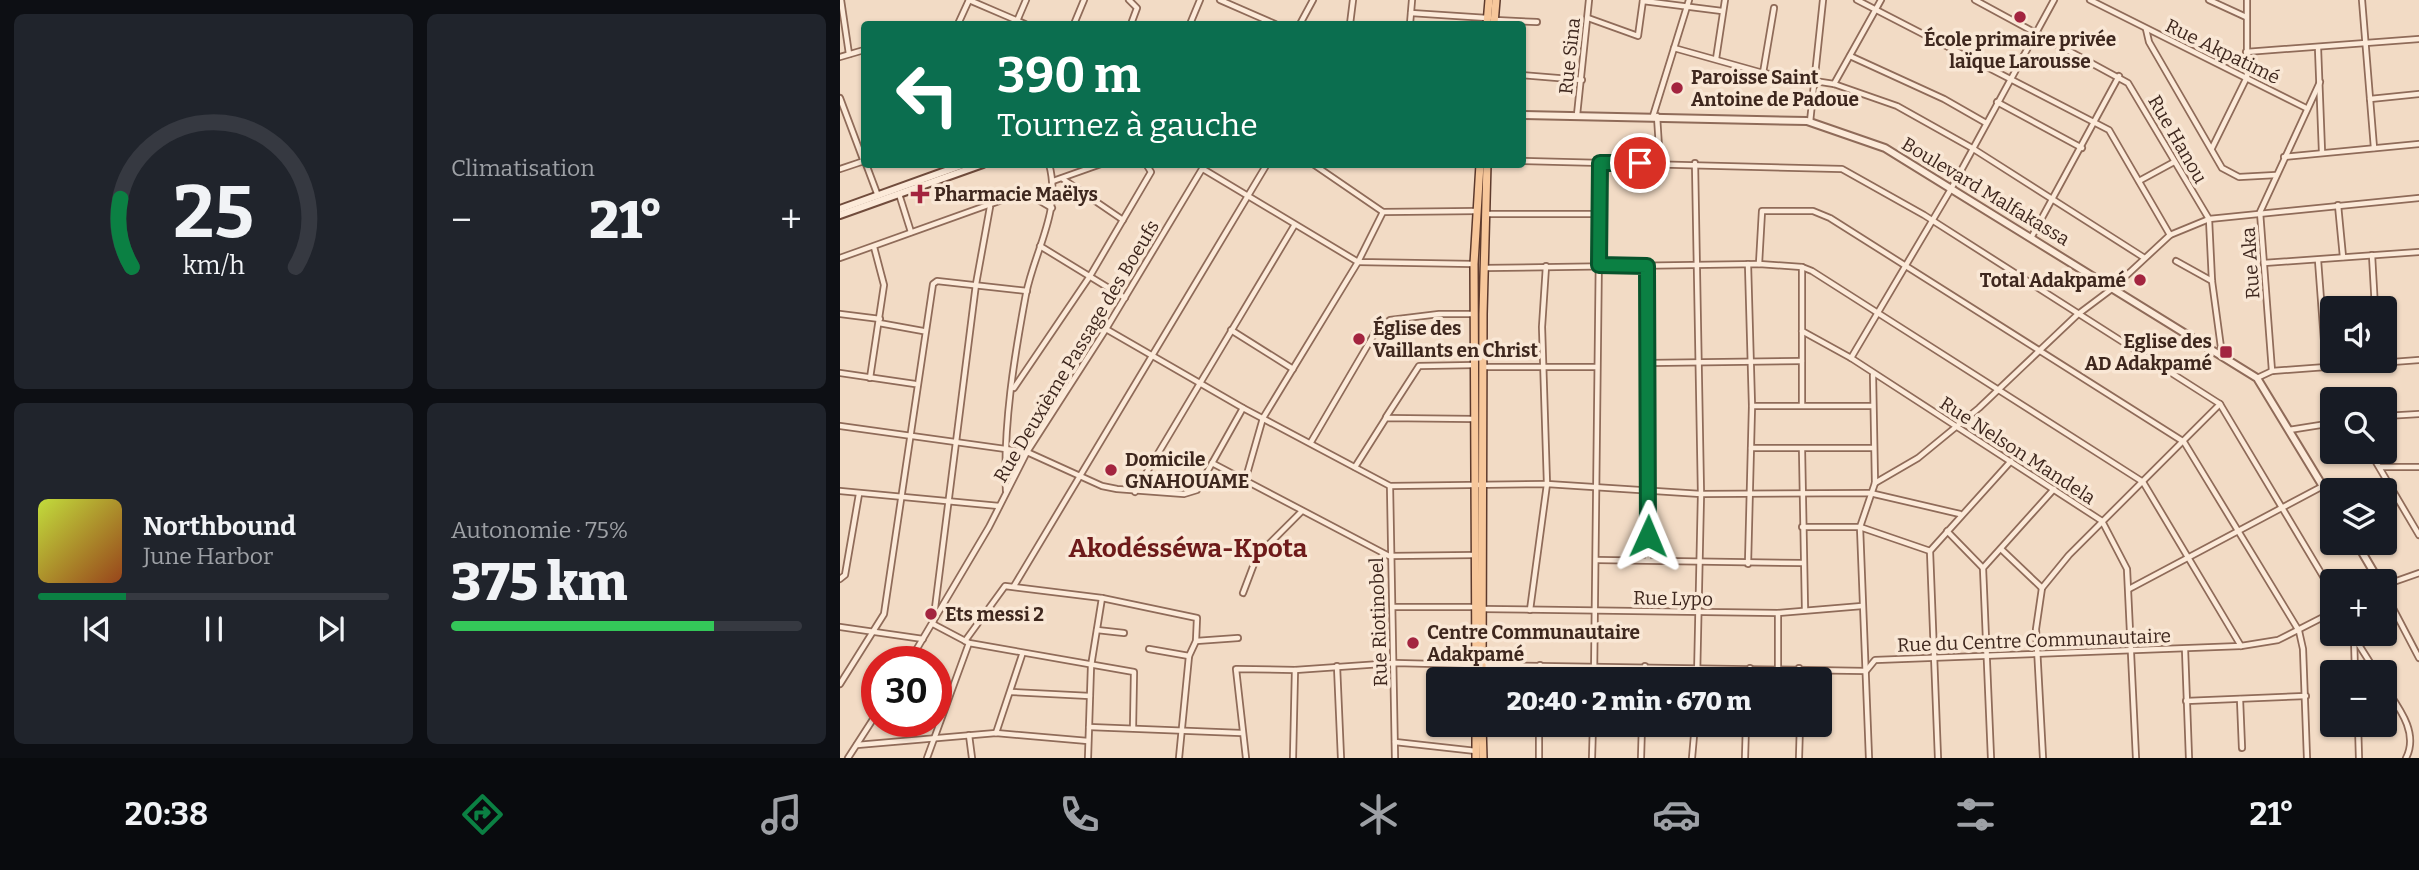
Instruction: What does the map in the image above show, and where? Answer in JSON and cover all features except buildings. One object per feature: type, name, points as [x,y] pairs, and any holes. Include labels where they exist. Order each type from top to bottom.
[{"type":"main road","points":[[1489,0],[1491,21]]},
{"type":"main road","points":[[1491,21],[1496,0]]},
{"type":"main road","points":[[1479,665],[1474,607],[1483,268],[1480,168]]},
{"type":"main road","points":[[1479,665],[1483,609],[1474,419],[1479,366],[1474,314],[1474,264],[1487,168]]},
{"type":"main road","points":[[1482,737],[1483,758]]},
{"type":"street","points":[[841,0],[842,27],[849,54]]},
{"type":"street","points":[[959,21],[969,0],[1017,21],[1026,0]]},
{"type":"street","points":[[1075,21],[1084,0]]},
{"type":"street","points":[[1129,0],[1137,8],[1131,21]]},
{"type":"street","points":[[1191,21],[1200,0]]},
{"type":"street","points":[[1220,0],[1268,21]]},
{"type":"street","points":[[1302,21],[1313,0]]},
{"type":"street","points":[[1350,21],[1353,0]]},
{"type":"street","points":[[1410,21],[1412,0]]},
{"type":"street","name":"Rue Sina","points":[[1577,115],[1589,0]]},
{"type":"street","points":[[1588,18],[1637,36],[1643,0],[1723,11]]},
{"type":"street","points":[[1660,163],[1655,116],[1689,0]]},
{"type":"street","points":[[1716,60],[1725,0]]},
{"type":"street","points":[[1810,121],[1823,0]]},
{"type":"street","points":[[1857,0],[2096,121],[2109,131],[2170,235]]},
{"type":"street","points":[[1834,84],[1881,0]]},
{"type":"street","points":[[1976,0],[2119,75],[2082,148],[2031,238]]},
{"type":"street","points":[[1851,358],[1930,219],[1951,189],[2054,0]]},
{"type":"street","name":"Rue Akpatimé","points":[[2090,0],[2306,108]]},
{"type":"street","points":[[2208,0],[2246,17]]},
{"type":"street","points":[[2212,149],[2247,77],[2247,0]]},
{"type":"street","points":[[2362,0],[2374,148]]},
{"type":"street","points":[[1763,73],[1774,8]]},
{"type":"street","points":[[1411,13],[1482,21]]},
{"type":"street","points":[[1526,22],[1537,22]]},
{"type":"street","points":[[2146,29],[2149,42],[2222,168],[2239,177],[2276,175]]},
{"type":"street","points":[[2246,52],[2419,39]]},
{"type":"street","points":[[1674,48],[1763,73],[1834,84],[1919,116],[2143,257]]},
{"type":"street","points":[[2318,48],[2322,152]]},
{"type":"street","points":[[840,57],[861,51]]},
{"type":"street","points":[[1850,55],[1944,99],[1986,123]]},
{"type":"street","points":[[1526,75],[1582,80]]},
{"type":"street","name":"Rue Hanou","points":[[2119,75],[2128,83],[2209,219]]},
{"type":"street","name":"Rue Aka","points":[[2272,371],[2260,212],[2320,82]]},
{"type":"street","points":[[2370,99],[2419,94]]},
{"type":"street","points":[[840,99],[842,113],[861,153]]},
{"type":"street","points":[[1997,102],[2082,148]]},
{"type":"street","name":"Boulevard Malfakassa","points":[[1526,115],[1810,121],[1885,148],[2257,378],[2320,481]]},
{"type":"street","points":[[2284,157],[2419,144]]},
{"type":"street","points":[[1526,161],[1695,163],[1842,169],[1930,219],[2220,404],[2320,571]]},
{"type":"street","points":[[2138,181],[2174,162]]},
{"type":"street","points":[[840,169],[861,163]]},
{"type":"street","points":[[1595,666],[1600,163]]},
{"type":"street","points":[[1695,163],[1701,494],[1697,667]]},
{"type":"street","points":[[867,168],[879,198]]},
{"type":"street","points":[[840,215],[961,168]]},
{"type":"street","points":[[840,209],[899,194],[961,168]]},
{"type":"street","points":[[1006,491],[1004,449],[1027,291],[1052,208],[1053,181],[1050,168]]},
{"type":"street","points":[[1053,181],[1091,168]]},
{"type":"street","points":[[1148,168],[1151,172]]},
{"type":"street","points":[[1013,389],[1090,276],[1154,168]]},
{"type":"street","name":"Rue Deuxième Passage des Boeufs","points":[[919,646],[933,625],[1027,452],[1106,329],[1203,168]]},
{"type":"street","points":[[1205,168],[1294,226],[1358,261],[1474,264]]},
{"type":"street","points":[[1014,586],[1265,168]]},
{"type":"street","points":[[1319,168],[1383,212],[1600,214]]},
{"type":"street","points":[[1063,179],[1123,220]]},
{"type":"street","points":[[899,194],[911,232]]},
{"type":"street","points":[[840,258],[1023,195],[1052,208]]},
{"type":"street","points":[[1875,483],[1918,458],[2000,390],[2077,315],[2113,288],[2143,257],[2170,235],[2209,219],[2419,198]]},
{"type":"street","points":[[2338,205],[2343,257]]},
{"type":"street","points":[[990,207],[976,284],[933,625],[967,642],[1022,655],[1134,673],[1133,728]]},
{"type":"street","points":[[1759,264],[1760,216],[1766,210],[1813,211],[1905,265],[2039,353],[2184,442],[2299,631],[2307,758]]},
{"type":"street","points":[[1245,481],[1263,418],[1358,261],[1383,212]]},
{"type":"street","points":[[2209,219],[2212,281],[2222,355]]},
{"type":"street","points":[[1135,492],[1294,226]]},
{"type":"street","points":[[1041,246],[1125,298]]},
{"type":"street","points":[[870,377],[884,285],[874,247]]},
{"type":"street","points":[[2264,262],[2419,252]]},
{"type":"street","points":[[2372,255],[2374,296]]},
{"type":"street","points":[[2318,260],[2321,296]]},
{"type":"street","points":[[2176,261],[2212,281]]},
{"type":"street","points":[[1748,264],[1752,406],[1748,564]]},
{"type":"street","points":[[1483,268],[1748,264],[1802,267],[1878,312],[2143,482],[2241,646]]},
{"type":"street","points":[[1530,610],[1547,484],[1543,366],[1546,266]]},
{"type":"street","points":[[1647,266],[1648,559]]},
{"type":"street","points":[[1802,267],[1802,404]]},
{"type":"street","points":[[840,684],[884,614],[923,331],[934,282],[1027,291]]},
{"type":"street","points":[[840,314],[923,331]]},
{"type":"street","points":[[1311,442],[1376,331],[1384,324],[1390,320],[1439,314],[1474,314]]},
{"type":"street","points":[[1106,329],[1243,408],[1390,486],[1547,484],[1701,494],[1870,493],[1960,514]]},
{"type":"street","points":[[1231,330],[1293,369]]},
{"type":"street","name":"Rue Nelson Mandela","points":[[1802,331],[1851,358],[2102,521],[2126,563],[2130,589],[2136,758]]},
{"type":"street","points":[[1648,363],[1802,360]]},
{"type":"street","points":[[2397,361],[2419,360]]},
{"type":"street","points":[[1355,467],[1419,366],[1596,367]]},
{"type":"street","points":[[2257,378],[2272,371],[2320,367]]},
{"type":"street","points":[[840,373],[916,384]]},
{"type":"street","points":[[1869,758],[1860,527],[1875,483],[1872,448],[1873,374]]},
{"type":"street","points":[[2043,758],[2036,629],[2042,588],[2102,521],[2220,404]]},
{"type":"street","points":[[1752,406],[1872,406]]},
{"type":"street","points":[[840,426],[1027,452],[1102,486],[1135,492],[1192,493],[1197,490],[1243,408]]},
{"type":"street","points":[[2397,415],[2419,414]]},
{"type":"street","points":[[1386,418],[1474,419]]},
{"type":"street","points":[[2289,430],[2320,425]]},
{"type":"street","points":[[1751,448],[1872,448]]},
{"type":"street","points":[[1802,449],[1805,609]]},
{"type":"street","points":[[1938,758],[1930,551],[1960,514],[2011,461]]},
{"type":"street","points":[[1212,463],[1390,556],[1477,555]]},
{"type":"street","points":[[2377,464],[2419,536]]},
{"type":"street","points":[[2379,467],[2419,467]]},
{"type":"street","name":"Rue Riotinobel","points":[[1390,486],[1395,758]]},
{"type":"street","points":[[2130,589],[2320,487]]},
{"type":"street","points":[[1983,568],[2054,489]]},
{"type":"street","points":[[840,491],[999,506]]},
{"type":"street","points":[[840,579],[845,575],[859,494]]},
{"type":"street","points":[[1243,593],[1257,556],[1302,511]]},
{"type":"street","points":[[1802,527],[1860,527],[1930,551]]},
{"type":"street","points":[[1947,531],[1983,568],[1991,758]]},
{"type":"street","points":[[2001,549],[2042,588]]},
{"type":"street","points":[[1597,560],[1803,564]]},
{"type":"street","points":[[2397,581],[2419,573]]},
{"type":"street","points":[[952,687],[967,642],[1000,588],[1014,586],[1101,598],[1197,618],[1196,641],[1189,656],[1179,758]]},
{"type":"street","points":[[1088,758],[1091,666],[1101,598]]},
{"type":"street","name":"Rue Lypo","points":[[1483,609],[1778,613],[1862,606]]},
{"type":"street","points":[[1394,607],[1474,607]]},
{"type":"street","points":[[1778,613],[1778,667]]},
{"type":"street","points":[[2397,616],[2419,657]]},
{"type":"street","name":"Rue du Centre Communautaire","points":[[1832,669],[1866,671],[1875,660],[2241,646],[2278,640],[2320,619]]},
{"type":"street","points":[[840,627],[923,639]]},
{"type":"street","points":[[1097,630],[1124,633]]},
{"type":"street","points":[[1196,641],[1238,638]]},
{"type":"street","points":[[1149,649],[1189,656]]},
{"type":"street","points":[[2185,649],[2189,758]]},
{"type":"street","points":[[996,733],[1022,655]]},
{"type":"street","name":"Rue du Centre Communautaire","points":[[1241,733],[1236,669],[1295,670],[1395,663],[1697,667]]},
{"type":"street","points":[[1337,666],[1341,758]]},
{"type":"street","points":[[1293,758],[1295,670]]},
{"type":"street","points":[[1010,692],[1090,696]]},
{"type":"street","points":[[2186,701],[2305,696]]},
{"type":"street","points":[[2240,699],[2242,748]]},
{"type":"street","points":[[2397,707],[2409,727],[2410,746],[2406,758]]},
{"type":"street","points":[[1089,727],[1241,733],[1246,758]]},
{"type":"street","points":[[952,736],[996,733],[1088,741]]},
{"type":"street","points":[[969,735],[972,758]]},
{"type":"street","points":[[848,758],[862,737]]},
{"type":"street","points":[[857,744],[935,737],[927,758]]},
{"type":"street","points":[[1539,737],[1539,758]]},
{"type":"street","points":[[1592,758],[1593,737]]},
{"type":"street","points":[[1641,758],[1642,737]]},
{"type":"street","points":[[1692,758],[1694,737]]},
{"type":"street","points":[[1745,758],[1746,737]]},
{"type":"street","points":[[1799,758],[1800,737]]},
{"type":"street","points":[[2358,737],[2359,758]]},
{"type":"street","points":[[1395,743],[1476,754]]},
{"type":"place","name":"École primaire privée laïque Larousse","points":[[2020,17]]},
{"type":"place","name":"Paroisse Saint Antoine de Padoue","points":[[1677,88]]},
{"type":"place","name":"Pharmacie Maëlys","points":[[920,194]]},
{"type":"place","name":"Total Adakpamé","points":[[2140,280]]},
{"type":"place","name":"Église des Vaillants en Christ","points":[[1359,339]]},
{"type":"place","name":"Eglise des AD Adakpamé","points":[[2226,352]]},
{"type":"place","name":"Domicile GNAHOUAME","points":[[1111,470]]},
{"type":"place","name":"Ets messi 2","points":[[931,614]]},
{"type":"place","name":"Centre Communautaire Adakpamé","points":[[1413,643]]},
{"type":"district","name":"Akodésséwa-Kpota","points":[[1188,548]]},
{"type":"route","points":[[1640,163],[1600,163],[1599,265],[1647,266],[1648,536]]}]
